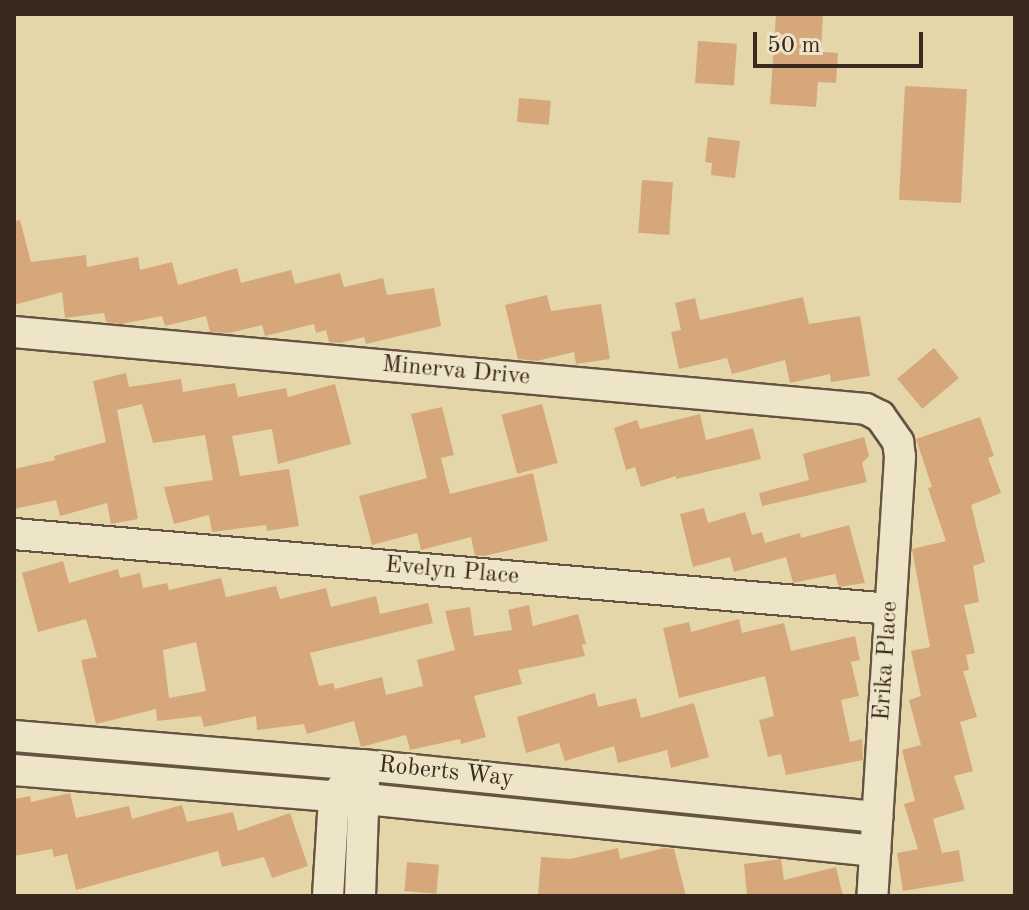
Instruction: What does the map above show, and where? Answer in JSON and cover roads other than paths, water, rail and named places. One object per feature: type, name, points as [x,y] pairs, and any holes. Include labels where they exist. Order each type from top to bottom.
[{"type":"street","name":"Minerva Drive","points":[[14,332],[866,409],[892,428]]},
{"type":"street","name":"Erika Place","points":[[872,896],[900,457],[892,428]]},
{"type":"street","name":"Evelyn Place","points":[[14,534],[890,609]]},
{"type":"street","name":"Roberts Way","points":[[14,736],[362,765],[877,817]]},
{"type":"street","points":[[328,896],[334,797],[362,765]]},
{"type":"street","points":[[360,896],[366,799],[362,765]]},
{"type":"street","name":"Roberts Way","points":[[14,770],[366,799],[875,851]]}]
